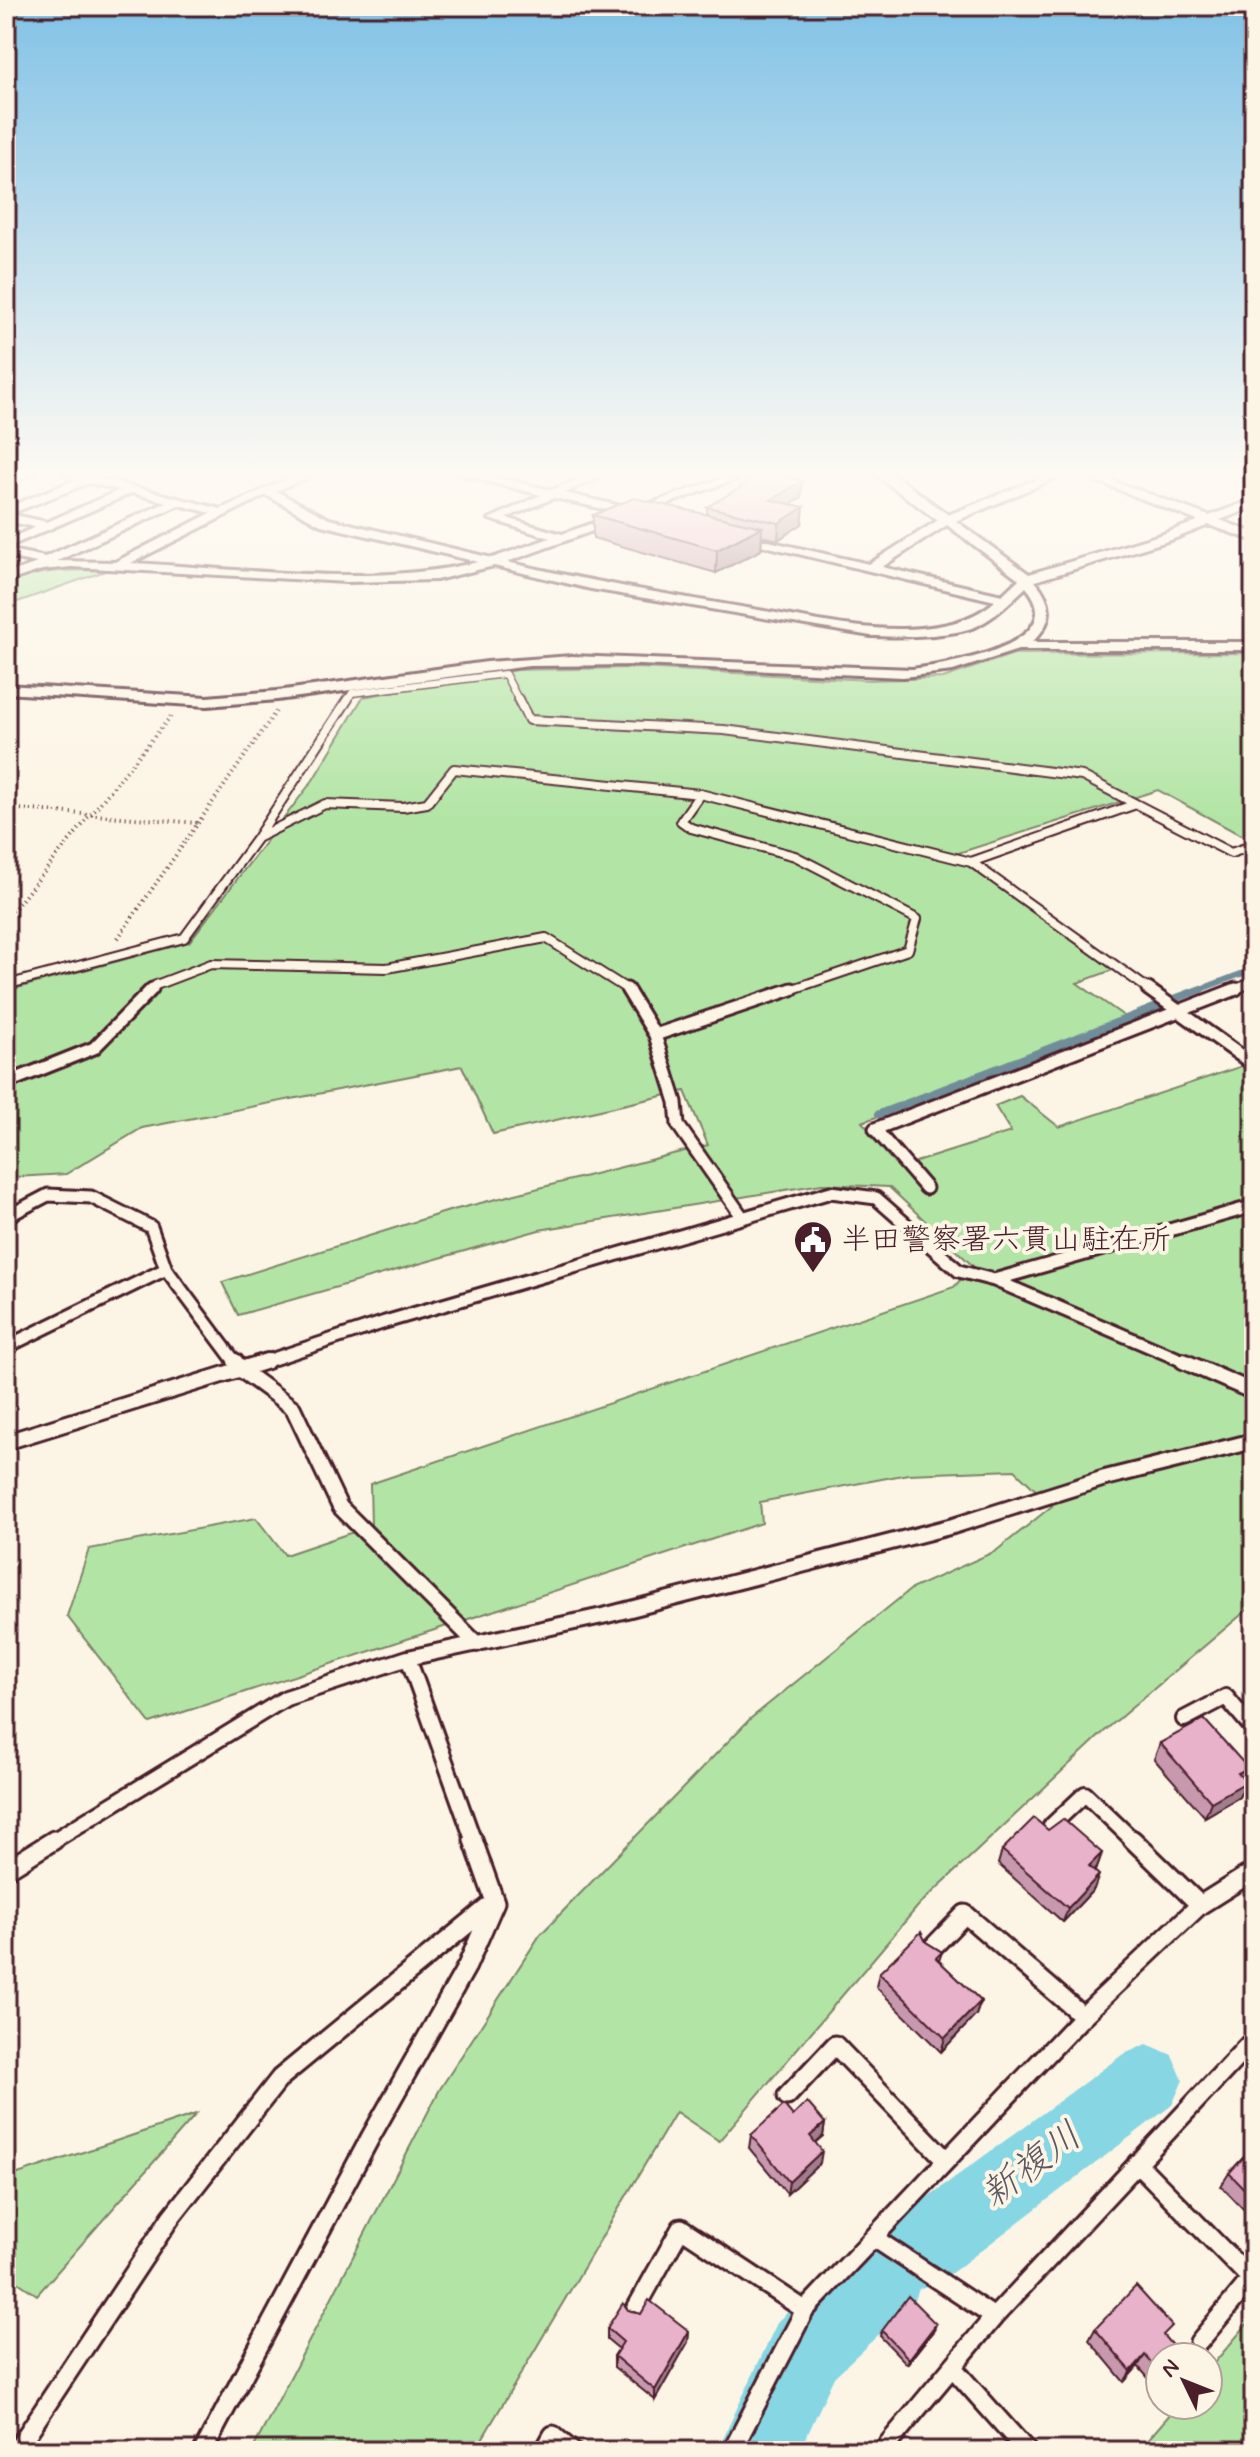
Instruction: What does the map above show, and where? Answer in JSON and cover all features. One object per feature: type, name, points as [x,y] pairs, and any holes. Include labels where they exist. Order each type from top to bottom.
[{"type":"street","points":[[613,589],[871,632],[918,632],[970,624],[1016,589]]},
{"type":"street","points":[[958,589],[1004,599]]},
{"type":"street","points":[[6,689],[234,700],[466,667],[560,660],[625,660],[807,671],[918,672],[952,667],[1017,646],[1035,634],[1044,620],[1046,606],[1035,589]]},
{"type":"street","points":[[1017,646],[1254,646]]},
{"type":"lane","points":[[6,985],[184,938],[257,838],[352,693],[505,674],[529,720],[724,730],[1082,776],[1231,853],[1254,845]]},
{"type":"lane","points":[[257,838],[325,804],[403,807],[427,803],[454,769],[700,794],[971,862],[1254,1065]]},
{"type":"lane","points":[[655,1035],[908,950],[917,919],[795,856],[691,828],[681,821],[700,794]]},
{"type":"lane","points":[[971,862],[1136,804]]},
{"type":"lane","points":[[6,1083],[94,1048],[156,985],[211,964],[387,968],[546,938],[630,991],[655,1035],[676,1102],[678,1125],[743,1218]]},
{"type":"lane","points":[[926,1188],[875,1129],[1254,982]]},
{"type":"lane","points":[[6,1442],[385,1322],[831,1192],[876,1198],[959,1271],[994,1280],[1254,1392]]},
{"type":"lane","points":[[6,1217],[48,1195],[91,1197],[151,1227],[166,1269],[241,1370],[293,1408],[340,1507],[477,1644]]},
{"type":"lane","points":[[994,1280],[1254,1206]]},
{"type":"lane","points":[[6,1347],[166,1269]]},
{"type":"lane","points":[[6,1870],[286,1698],[408,1658],[607,1615],[938,1530],[1105,1478],[1254,1441]]},
{"type":"lane","points":[[203,2451],[370,2138],[467,1966],[495,1902],[408,1658]]},
{"type":"lane","points":[[1184,1719],[1226,1697],[1254,1730]]},
{"type":"lane","points":[[1051,1826],[1085,1794],[1200,1905]]},
{"type":"lane","points":[[732,2451],[805,2310],[1083,2016],[1200,1905],[1254,1871]]},
{"type":"lane","points":[[16,2451],[171,2217],[280,2078],[495,1902]]},
{"type":"lane","points":[[931,1949],[965,1914],[1083,2016]]},
{"type":"lane","points":[[882,2451],[954,2369],[994,2317],[1254,2039]]},
{"type":"lane","points":[[787,2096],[835,2045],[946,2160]]},
{"type":"lane","points":[[1137,2163],[1251,2279],[1200,2341]]},
{"type":"lane","points":[[634,2312],[681,2228],[805,2310]]},
{"type":"lane","points":[[874,2238],[994,2317]]},
{"type":"lane","points":[[954,2369],[1027,2451]]},
{"type":"lane","points":[[544,2451],[553,2435],[572,2451]]},
{"type":"path","points":[[115,942],[289,693]]},
{"type":"path","points":[[6,919],[185,700]]},
{"type":"path","points":[[6,808],[198,823]]},
{"type":"green space","points":[[6,589],[55,589],[6,606]]},
{"type":"green space","points":[[1254,653],[1254,836],[1246,838],[1158,790],[958,853],[1113,970],[1077,983],[1131,1021],[999,1075],[862,1122],[903,1166],[1011,1132],[995,1106],[1020,1096],[1059,1127],[1242,1066],[1254,1074],[1254,1604],[1109,1727],[919,1905],[719,2141],[676,2112],[475,2451],[252,2451],[440,2089],[540,1935],[750,1719],[911,1589],[996,1551],[1052,1506],[1015,1470],[908,1474],[760,1502],[762,1523],[150,1723],[67,1616],[89,1549],[256,1518],[285,1555],[371,1526],[370,1484],[954,1287],[973,1266],[889,1187],[822,1184],[539,1230],[238,1315],[222,1282],[449,1211],[708,1145],[685,1091],[493,1134],[462,1066],[142,1128],[66,1174],[15,1177],[6,1181],[6,991],[189,942],[313,780],[363,697],[516,670],[636,668],[870,680],[943,678],[1014,654]]},
{"type":"green space","points":[[196,2114],[37,2295],[6,2274],[6,2178]]},
{"type":"green space","points":[[1254,2316],[1254,2451],[1138,2451],[1164,2421],[1224,2421],[1224,2351]]},
{"type":"building","points":[[1204,1719],[1248,1768],[1238,1773],[1246,1782],[1211,1802],[1160,1743]]},
{"type":"building","points":[[1034,1818],[1048,1830],[1063,1819],[1102,1853],[1089,1866],[1099,1875],[1068,1908],[1002,1850]]},
{"type":"building","points":[[921,1932],[926,1942],[942,1952],[936,1958],[981,2001],[945,2038],[879,1973]]},
{"type":"building","points":[[807,2102],[825,2123],[810,2136],[822,2151],[789,2182],[751,2135],[784,2105],[793,2116]]},
{"type":"building","points":[[1254,2146],[1254,2199],[1229,2173]]},
{"type":"building","points":[[1136,2286],[1172,2326],[1163,2335],[1168,2341],[1144,2341],[1144,2356],[1131,2371],[1095,2329]]},
{"type":"building","points":[[908,2296],[936,2324],[909,2359],[882,2331]]},
{"type":"building","points":[[649,2300],[689,2331],[655,2390],[614,2356],[623,2342],[607,2328],[623,2303],[628,2310],[641,2314]]},
{"type":"waterway","points":[[1196,991],[1254,969]]},
{"type":"waterway","points":[[1177,998],[1201,989]]},
{"type":"waterway","points":[[879,1114],[1162,1005]]},
{"type":"waterway","name":"新複川","points":[[918,2251],[1147,2080]]},
{"type":"waterway","name":"新複川","points":[[758,2451],[806,2349],[886,2275]]},
{"type":"place","name":"半田警察署六貫山駐在所","points":[[813,1274]]}]
